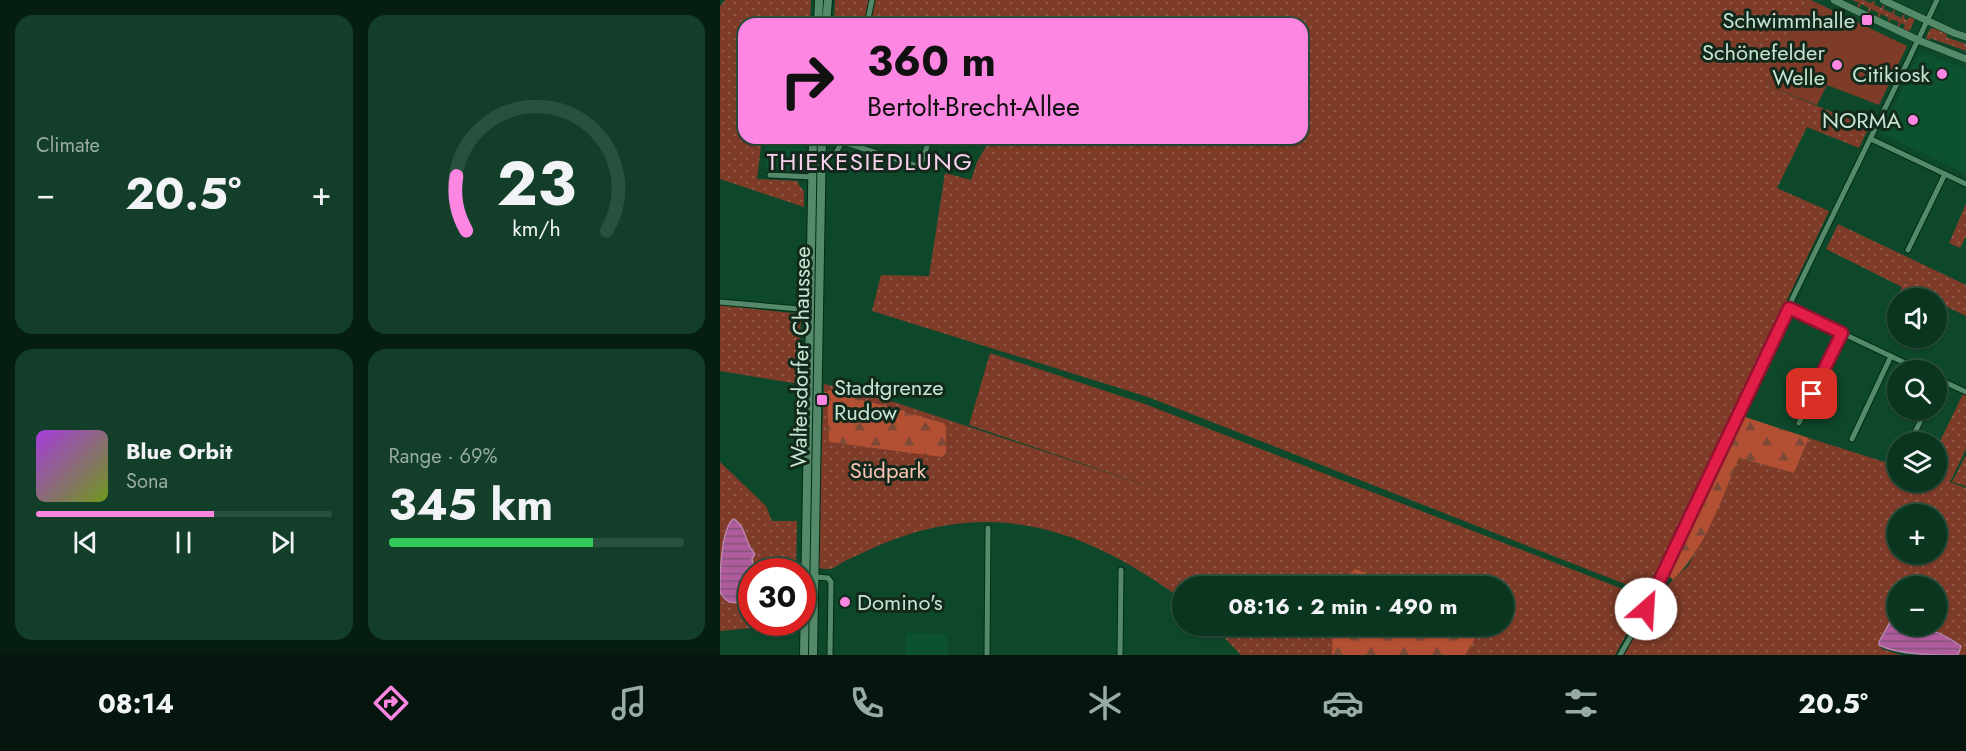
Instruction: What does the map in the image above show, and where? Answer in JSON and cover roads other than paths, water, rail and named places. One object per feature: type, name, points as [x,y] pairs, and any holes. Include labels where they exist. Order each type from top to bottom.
[{"type":"main road","points":[[818,18],[819,0]]},
{"type":"main road","points":[[826,18],[828,0]]},
{"type":"main road","name":"Waltersdorfer Chaussee","points":[[809,558],[816,177],[813,144]]},
{"type":"main road","name":"Waltersdorfer Chaussee","points":[[816,177],[821,144]]},
{"type":"main road","name":"Waltersdorfer Chaussee","points":[[804,655],[805,636]]},
{"type":"main road","name":"Waltersdorfer Chaussee","points":[[812,636],[813,655]]},
{"type":"street","points":[[868,18],[872,0]]},
{"type":"street","points":[[1834,0],[1918,40],[1966,59]]},
{"type":"street","points":[[1883,0],[1966,37]]},
{"type":"street","points":[[1620,655],[1651,598],[1937,0]]},
{"type":"street","points":[[1871,139],[1966,184]]},
{"type":"street","points":[[836,153],[841,144]]},
{"type":"street","points":[[854,144],[920,167],[928,144]]},
{"type":"street","points":[[1908,250],[1945,174]]},
{"type":"street","points":[[770,175],[816,177]]},
{"type":"street","points":[[720,302],[814,310]]},
{"type":"street","points":[[1789,308],[1899,360]]},
{"type":"street","points":[[1799,423],[1842,333]]},
{"type":"street","points":[[1852,439],[1891,356]]},
{"type":"street","points":[[1947,383],[1966,392]]},
{"type":"street","points":[[987,655],[988,528]]},
{"type":"street","points":[[1120,655],[1121,570]]},
{"type":"street","points":[[816,577],[828,578],[831,582],[830,655]]},
{"type":"place","name":"Schwimmhalle","points":[[1867,20]]},
{"type":"place","name":"Schönefelder Welle","points":[[1837,65]]},
{"type":"place","name":"Citikiosk","points":[[1942,74]]},
{"type":"place","name":"NORMA","points":[[1913,120]]},
{"type":"place","name":"Stadtgrenze Rudow","points":[[822,400]]},
{"type":"place","name":"Domino's","points":[[845,602]]},
{"type":"district","name":"THIEKESIEDLUNG","points":[[870,162]]},
{"type":"park label","name":"Südpark","points":[[888,470]]}]
